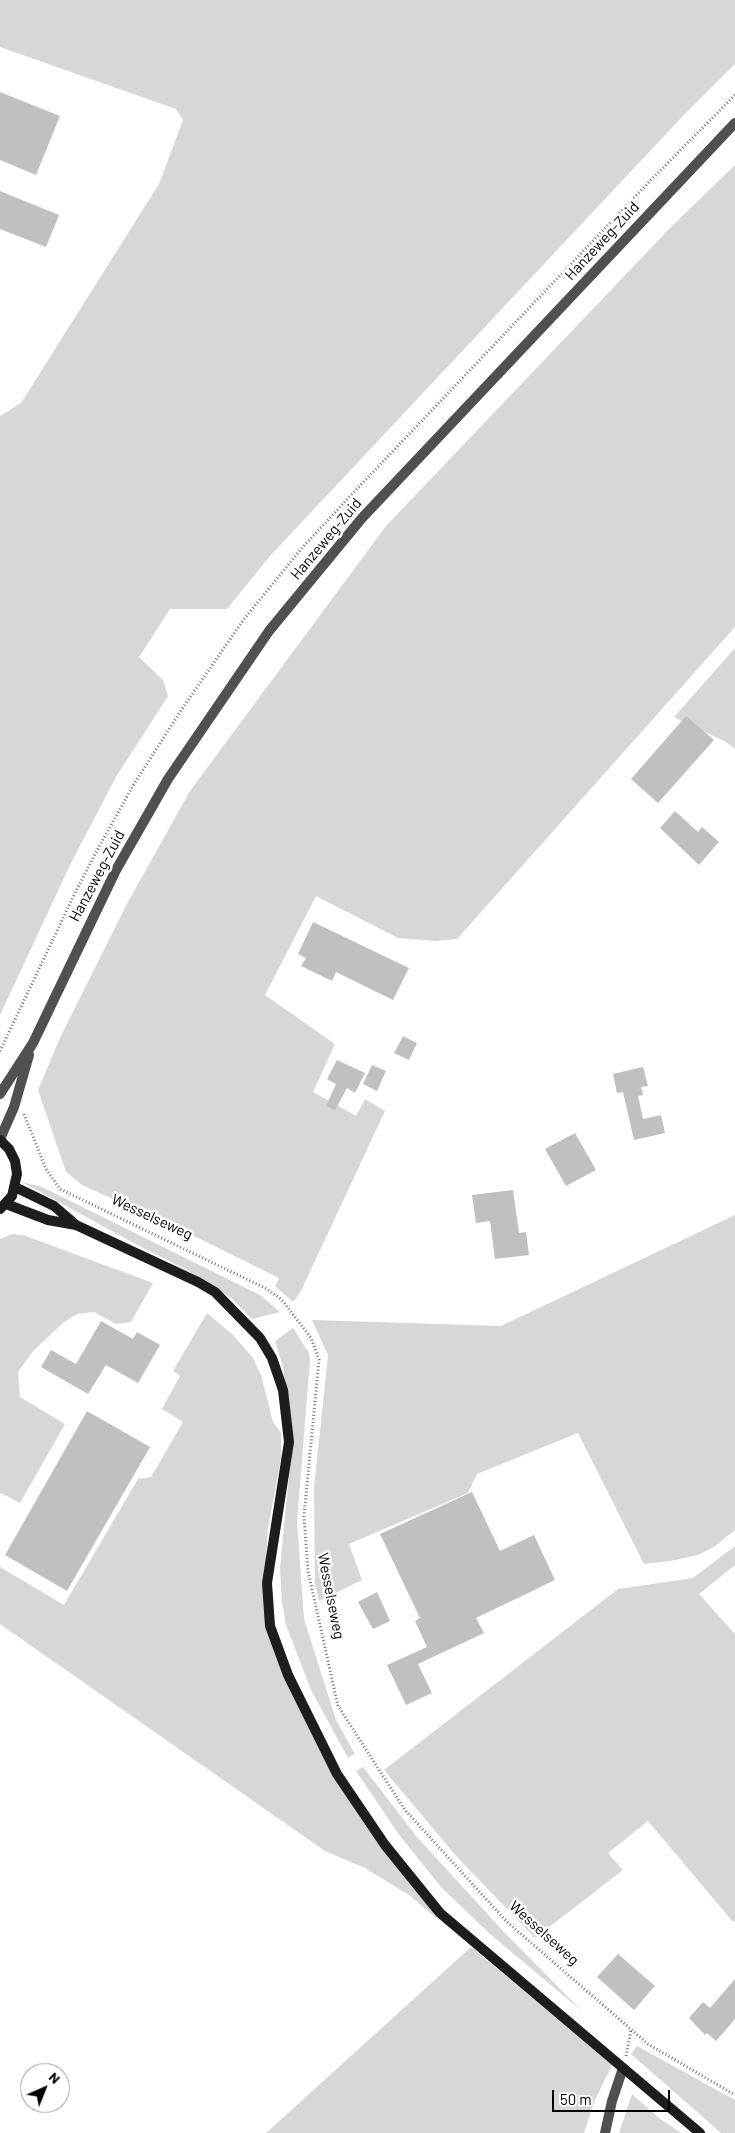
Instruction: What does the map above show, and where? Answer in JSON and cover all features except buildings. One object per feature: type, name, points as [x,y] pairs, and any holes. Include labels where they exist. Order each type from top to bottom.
[{"type":"main road","points":[[0,1139],[9,1149],[15,1161],[17,1174],[15,1187],[3,1207],[48,1220],[76,1224]]},
{"type":"main road","points":[[15,1187],[54,1206],[76,1224],[198,1282],[215,1292],[246,1322],[264,1344],[272,1358],[282,1390],[289,1442],[267,1583],[270,1626],[288,1675],[337,1774],[385,1845],[440,1913],[700,2133]]},
{"type":"street","name":"Hanzeweg-Zuid","points":[[0,1094],[32,1042],[93,915],[168,779],[269,631],[362,518],[735,122]]},
{"type":"street","name":"Hanzeweg-Zuid","points":[[0,1139],[14,1107],[32,1042]]},
{"type":"street","points":[[606,2133],[612,2101],[623,2068]]},
{"type":"path","name":"Wesselseweg","points":[[14,1107],[22,1110],[26,1116],[46,1169],[60,1189],[267,1289],[282,1300],[311,1338],[319,1360],[304,1516],[308,1571],[338,1706],[405,1810],[507,1922],[648,2044],[735,2095]]},
{"type":"path","points":[[623,2068],[632,2030]]},
{"type":"shaded area","points":[[0,0],[735,0],[735,64],[681,118],[270,556],[227,609],[170,609],[139,657],[163,680],[168,696],[116,777],[71,863],[0,1015],[0,416],[21,403],[159,184],[183,120],[176,109],[0,47]]},
{"type":"shaded area","points":[[735,165],[735,627],[457,939],[435,941],[398,938],[316,896],[265,995],[335,1044],[313,1092],[356,1116],[365,1099],[385,1111],[300,1293],[293,1302],[275,1286],[279,1278],[184,1231],[82,1185],[66,1172],[38,1090],[60,1038],[128,902],[190,791],[386,526],[670,228]]},
{"type":"shaded area","points":[[735,648],[735,749],[726,742],[674,717]]},
{"type":"shaded area","points":[[22,1182],[42,1187],[260,1295],[280,1312],[252,1319],[231,1298],[187,1270]]},
{"type":"shaded area","points":[[735,1215],[735,1530],[715,1546],[698,1555],[644,1564],[578,1433],[477,1474],[468,1493],[349,1544],[362,1580],[319,1601],[315,1583],[314,1488],[328,1355],[312,1320],[501,1326]]},
{"type":"shaded area","points":[[12,1234],[23,1235],[153,1283],[131,1322],[116,1324],[94,1312],[77,1314],[63,1323],[33,1351],[18,1372],[20,1397],[65,1424],[20,1503],[1,1493],[0,1495],[0,1239]]},
{"type":"shaded area","points":[[207,1313],[233,1335],[253,1358],[261,1375],[273,1422],[281,1433],[281,1458],[268,1528],[265,1577],[271,1625],[319,1747],[409,1875],[436,1918],[409,1895],[365,1868],[325,1851],[0,1624],[0,1567],[64,1605],[138,1479],[151,1477],[183,1422],[162,1409],[180,1376],[173,1371]]},
{"type":"shaded area","points":[[293,1328],[309,1353],[310,1360],[297,1522],[304,1619],[336,1720],[355,1754],[348,1758],[311,1690],[286,1625],[282,1602],[280,1568],[292,1445],[283,1367],[275,1341]]},
{"type":"shaded area","points":[[735,1546],[735,1565],[699,1594],[735,1634],[735,1920],[733,1922],[648,1821],[608,1853],[623,1870],[535,1938],[457,1857],[384,1770],[618,1589],[693,1578]]},
{"type":"shaded area","points":[[363,1767],[417,1837],[504,1932],[583,2012],[490,1934],[441,1887],[400,1836],[356,1771]]},
{"type":"shaded area","points":[[471,1947],[612,2065],[595,2100],[584,2133],[266,2133]]},
{"type":"shaded area","points":[[637,2046],[735,2100],[735,2133],[721,2133],[631,2054]]},
{"type":"shaded area","points":[[632,2094],[659,2118],[681,2133],[619,2133]]}]
